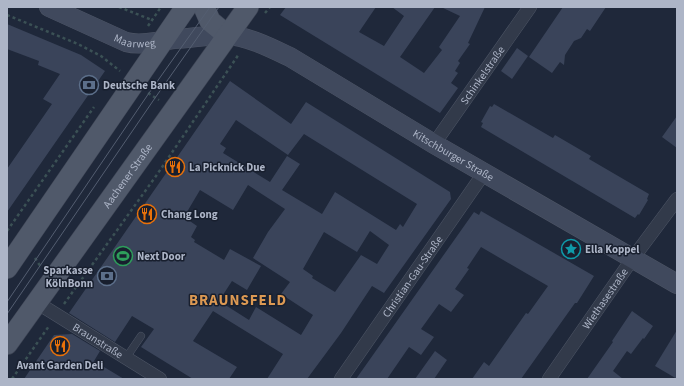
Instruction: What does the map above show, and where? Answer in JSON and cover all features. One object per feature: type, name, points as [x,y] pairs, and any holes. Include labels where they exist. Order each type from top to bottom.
[{"type":"main road","points":[[11,258],[126,76],[162,40],[186,7]]},
{"type":"main road","points":[[204,7],[210,21],[227,35]]},
{"type":"main road","name":"Aachener Straße","points":[[7,344],[175,111],[227,35],[257,10]]},
{"type":"street","name":"Maarweg","points":[[49,7],[135,45],[162,40],[227,35]]},
{"type":"street","name":"Schinkelstraße","points":[[434,144],[530,7]]},
{"type":"street","name":"Kitschburger Straße","points":[[227,35],[248,40],[290,57],[434,144],[677,284]]},
{"type":"street","name":"Christian-Gau-Straße","points":[[341,379],[484,173]]},
{"type":"street","name":"Wiethasestraße","points":[[549,379],[633,258],[677,199]]},
{"type":"street","name":"Braunstraße","points":[[36,302],[160,379]]},
{"type":"lane","points":[[126,358],[140,336]]},
{"type":"path","points":[[119,7],[152,20]]},
{"type":"path","points":[[126,76],[135,45],[161,7]]},
{"type":"path","points":[[257,10],[270,7]]},
{"type":"path","points":[[7,14],[78,44],[101,56],[126,76],[192,122]]},
{"type":"path","points":[[12,379],[156,176],[248,40]]},
{"type":"path","points":[[7,231],[96,103]]},
{"type":"path","points":[[11,258],[27,262],[33,254],[43,271],[46,266],[56,275],[72,294]]},
{"type":"building","points":[[286,7],[376,7],[359,32],[384,46],[404,16],[392,7],[435,7],[400,57],[424,73],[442,50],[439,47],[460,16],[441,7],[485,7],[468,43],[470,44],[458,61],[460,63],[455,71],[458,73],[451,83],[458,88],[440,113],[280,15]]},
{"type":"building","points":[[563,7],[606,7],[590,31],[587,29],[581,38],[574,41],[565,55],[564,65],[560,62],[552,73],[529,57]]},
{"type":"building","points":[[7,24],[81,55],[105,71],[7,212],[7,169],[52,104],[43,99],[60,74],[38,65],[39,61],[7,49]]},
{"type":"building","points":[[517,48],[528,56],[512,79],[501,71]]},
{"type":"building","points":[[230,81],[291,124],[306,102],[450,192],[451,199],[384,293],[372,286],[341,333],[307,379],[267,379],[283,354],[213,311],[193,341],[237,367],[229,379],[193,379],[141,347],[154,329],[132,316],[115,342],[69,313]],"holes":[[[236,120],[288,155],[304,134],[417,204],[403,227],[400,224],[396,230],[335,192],[322,214],[282,190],[300,164],[287,156],[270,182],[223,153],[226,148],[220,144]],[[248,185],[285,209],[268,232],[253,258],[290,282],[281,294],[313,315],[301,335],[256,307],[249,320],[219,301],[232,281],[247,290],[261,266],[230,249],[224,260],[194,242],[195,240],[191,237],[197,226],[184,217],[200,190],[233,210]],[[370,231],[389,245],[377,264],[361,255],[335,292],[312,278],[313,276],[303,269],[324,232],[357,252]]]},
{"type":"building","points":[[494,104],[553,138],[555,135],[591,156],[589,159],[649,194],[648,200],[639,215],[638,214],[635,218],[481,127],[483,123],[481,122],[490,106],[492,107]]},
{"type":"building","points":[[677,116],[677,148],[662,137]]},
{"type":"building","points":[[481,211],[594,276],[577,303],[575,303],[521,379],[472,379],[484,362],[489,366],[526,313],[528,314],[548,286],[481,247],[467,268],[469,269],[455,289],[464,295],[451,312],[439,304],[421,329],[434,337],[421,355],[409,347],[387,379],[356,379],[474,212],[479,215]]},
{"type":"building","points":[[632,311],[653,326],[631,354],[627,351],[613,371],[623,379],[587,379],[613,342],[612,341]]},
{"type":"building","points":[[677,330],[677,379],[655,366]]},
{"type":"building","points":[[72,334],[100,351],[94,361],[124,379],[24,379],[54,335]]},
{"type":"building","points":[[435,351],[447,360],[434,379],[415,379]]},
{"type":"tram line","points":[[7,302],[149,93],[210,7]]},
{"type":"tram line","points":[[7,314],[219,7]]},
{"type":"place","name":"Deutsche Bank","points":[[89,85]]},
{"type":"place","name":"La Picknick Due","points":[[175,167]]},
{"type":"place","name":"Chang Long","points":[[147,214]]},
{"type":"place","name":"Ella Koppel","points":[[571,249]]},
{"type":"place","name":"Next Door","points":[[123,256]]},
{"type":"place","name":"Sparkasse KölnBonn","points":[[107,276]]},
{"type":"place","name":"Avant Garden Deli","points":[[60,346]]},
{"type":"district","name":"BRAUNSFELD","points":[[238,300]]}]
